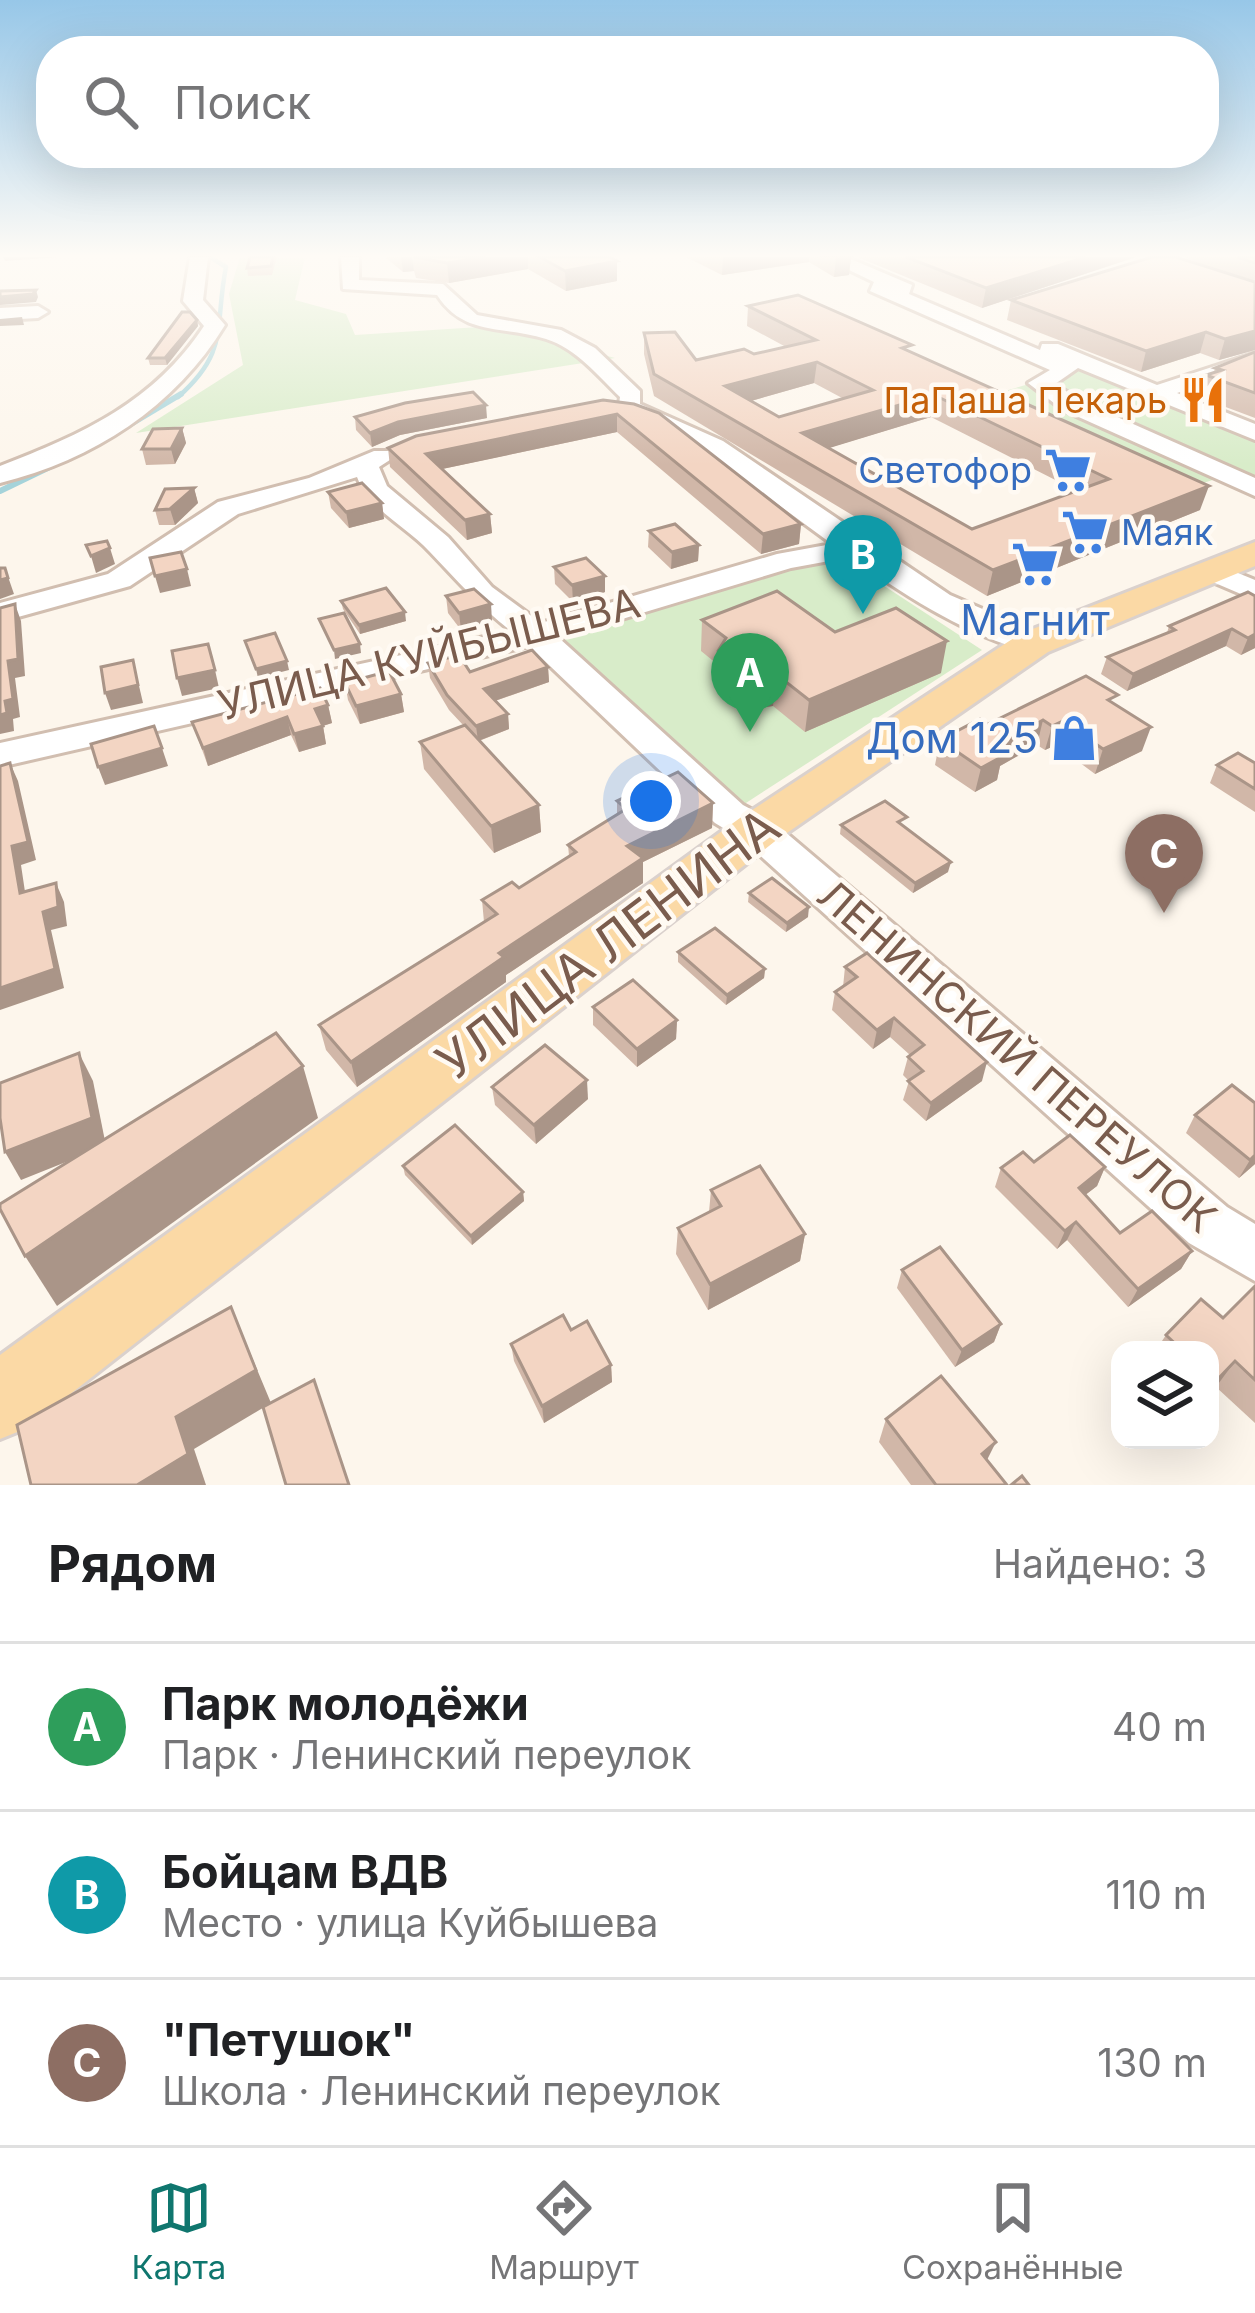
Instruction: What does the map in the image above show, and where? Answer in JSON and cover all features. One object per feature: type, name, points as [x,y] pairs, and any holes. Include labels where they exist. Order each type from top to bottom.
[{"type":"main road","name":"УЛИЦА ЛЕНИНА","points":[[0,1401],[757,830],[1034,643],[1240,572]]},
{"type":"street","points":[[0,475],[111,428],[157,400],[192,367],[214,326]]},
{"type":"street","points":[[508,326],[554,334],[587,352],[632,396],[615,406],[666,416],[856,548],[1000,633],[1034,643]]},
{"type":"street","points":[[968,326],[1068,370],[1040,383],[1071,405],[1255,488]]},
{"type":"street","points":[[1010,326],[1255,433]]},
{"type":"street","points":[[1157,392],[1255,359]]},
{"type":"street","points":[[0,613],[119,580],[228,508],[319,484],[410,444]]},
{"type":"street","name":"ЛЕНИНСКИЙ ПЕРЕУЛОК","points":[[365,464],[375,490],[438,543],[482,593],[536,634],[729,814],[757,830],[1208,1225],[1255,1254]]},
{"type":"street","name":"УЛИЦА КУЙБЫШЕВА","points":[[0,755],[536,634],[788,560],[856,548]]},
{"type":"green space","points":[[235,326],[351,326],[355,335],[496,326],[615,358],[136,433],[243,365]]},
{"type":"green space","points":[[1084,368],[1255,441],[1255,493],[1219,478],[1200,484],[967,402]]},
{"type":"green space","points":[[843,559],[982,650],[729,814],[550,639],[807,563]]},
{"type":"building","points":[[171,326],[192,326],[165,358],[148,358]]},
{"type":"building","points":[[789,326],[869,326],[912,345],[902,348],[1209,486],[993,570],[654,374],[644,333],[675,332],[696,360],[744,349],[754,354],[816,340]],"holes":[[[817,362],[873,390],[779,417],[725,386]],[[934,395],[1109,479],[972,529],[802,433]]]},
{"type":"building","points":[[1081,326],[1255,326],[1255,331],[1225,339],[1206,332],[1146,351]]},
{"type":"building","points":[[1255,352],[1255,393],[1206,375],[1222,370],[1215,368]]},
{"type":"building","points":[[473,392],[486,405],[398,422],[370,433],[355,417],[405,403]]},
{"type":"building","points":[[603,400],[659,413],[801,524],[763,534],[617,414],[426,454],[490,514],[465,520],[388,448],[416,436]]},
{"type":"building","points":[[182,428],[171,449],[142,449],[153,429]]},
{"type":"building","points":[[362,483],[382,503],[346,512],[328,492]]},
{"type":"building","points":[[194,488],[170,509],[155,510],[165,489]]},
{"type":"building","points":[[675,524],[699,545],[672,552],[649,531]]},
{"type":"building","points":[[107,541],[110,548],[91,556],[86,545]]},
{"type":"building","points":[[181,552],[187,569],[155,576],[150,558]]},
{"type":"building","points":[[586,558],[605,576],[572,585],[554,567]]},
{"type":"building","points":[[386,588],[405,612],[359,625],[341,601]]},
{"type":"building","points":[[474,589],[491,604],[459,613],[446,596]]},
{"type":"building","points":[[777,591],[835,632],[896,608],[947,641],[809,700],[776,674],[753,677],[722,665],[718,651],[726,638],[702,620]]},
{"type":"building","points":[[1248,592],[1255,596],[1255,634],[1248,638],[1232,629],[1133,674],[1107,657],[1175,630],[1169,626]]},
{"type":"building","points":[[15,604],[18,659],[8,661],[13,699],[5,701],[7,713],[0,715],[0,608]]},
{"type":"building","points":[[344,613],[360,644],[334,650],[319,619]]},
{"type":"building","points":[[275,633],[287,661],[256,669],[245,641]]},
{"type":"building","points":[[208,644],[215,670],[177,678],[172,651]]},
{"type":"building","points":[[532,650],[548,667],[484,689],[508,714],[476,726],[447,695],[428,663],[459,655],[470,672]]},
{"type":"building","points":[[133,660],[138,685],[105,693],[101,667]]},
{"type":"building","points":[[389,671],[401,694],[356,706],[345,683]]},
{"type":"building","points":[[1086,676],[1118,695],[1108,700],[1151,727],[1103,749],[1063,721],[1052,726],[1043,720],[993,749],[1003,756],[981,768],[940,740],[980,719],[988,724]]},
{"type":"building","points":[[320,688],[328,705],[315,709],[323,726],[294,734],[287,717],[203,748],[192,722]]},
{"type":"building","points":[[465,725],[539,805],[491,826],[420,742]]},
{"type":"building","points":[[154,726],[162,748],[98,767],[91,744]]},
{"type":"building","points":[[1238,753],[1255,763],[1255,789],[1217,765]]},
{"type":"building","points":[[10,763],[28,842],[12,846],[20,893],[56,883],[58,907],[43,912],[55,969],[0,988],[0,766]]},
{"type":"building","points":[[678,772],[713,803],[627,846],[643,858],[499,953],[504,957],[351,1062],[319,1025],[497,914],[482,900],[512,882],[519,888],[576,852],[568,845],[626,809],[617,801]]},
{"type":"building","points":[[885,801],[907,817],[898,822],[951,862],[915,883],[841,825]]},
{"type":"building","points":[[772,878],[809,907],[787,923],[749,893]]},
{"type":"building","points":[[715,928],[765,969],[727,995],[678,952]]},
{"type":"building","points":[[867,953],[987,1062],[931,1103],[908,1081],[923,1071],[908,1057],[924,1045],[894,1018],[877,1030],[835,992],[857,977],[845,967]]},
{"type":"building","points":[[633,980],[677,1020],[637,1049],[593,1007]]},
{"type":"building","points":[[276,1033],[303,1066],[25,1256],[0,1204]]},
{"type":"building","points":[[545,1045],[587,1080],[534,1125],[492,1087]]},
{"type":"building","points":[[79,1053],[92,1118],[5,1152],[0,1083]]},
{"type":"building","points":[[1232,1085],[1255,1103],[1255,1155],[1250,1160],[1195,1115]]},
{"type":"building","points":[[455,1125],[523,1192],[471,1236],[403,1166]]},
{"type":"building","points":[[1070,1135],[1105,1167],[1079,1188],[1120,1233],[1152,1211],[1192,1251],[1138,1289],[1076,1222],[1065,1231],[1001,1168],[1023,1152],[1034,1162]]},
{"type":"building","points":[[760,1166],[805,1234],[710,1284],[678,1228],[721,1206],[711,1190]]},
{"type":"building","points":[[940,1247],[1001,1324],[962,1350],[902,1270]]},
{"type":"building","points":[[1255,1286],[1255,1380],[1235,1361],[1219,1378],[1219,1341],[1172,1341],[1166,1335],[1201,1299],[1223,1318]]},
{"type":"building","points":[[231,1307],[256,1370],[176,1417],[188,1454],[137,1485],[31,1485],[17,1425]]},
{"type":"building","points":[[563,1315],[571,1330],[587,1321],[611,1365],[542,1406],[511,1344]]},
{"type":"building","points":[[941,1376],[996,1442],[982,1454],[1007,1485],[936,1485],[886,1419]]},
{"type":"building","points":[[314,1380],[349,1485],[286,1485],[263,1407]]},
{"type":"waterway","points":[[178,397],[206,366],[218,326]]},
{"type":"waterway","points":[[106,439],[181,394]]},
{"type":"waterway","points":[[0,491],[93,446]]},
{"type":"place","name":"ПаПаша Пекарь","points":[[1203,400]]},
{"type":"place","name":"Светофор","points":[[1068,470]]},
{"type":"place","name":"Maяк","points":[[1085,532]]},
{"type":"place","name":"Магнит","points":[[1035,564]]},
{"type":"place","name":"Бойцам ВДВ","points":[[863,614]]},
{"type":"place","name":"Парк молодёжи","points":[[750,732]]},
{"type":"place","name":"Дом 125","points":[[1074,738]]},
{"type":"place","name":"\"Петушок\"","points":[[1164,913]]}]
